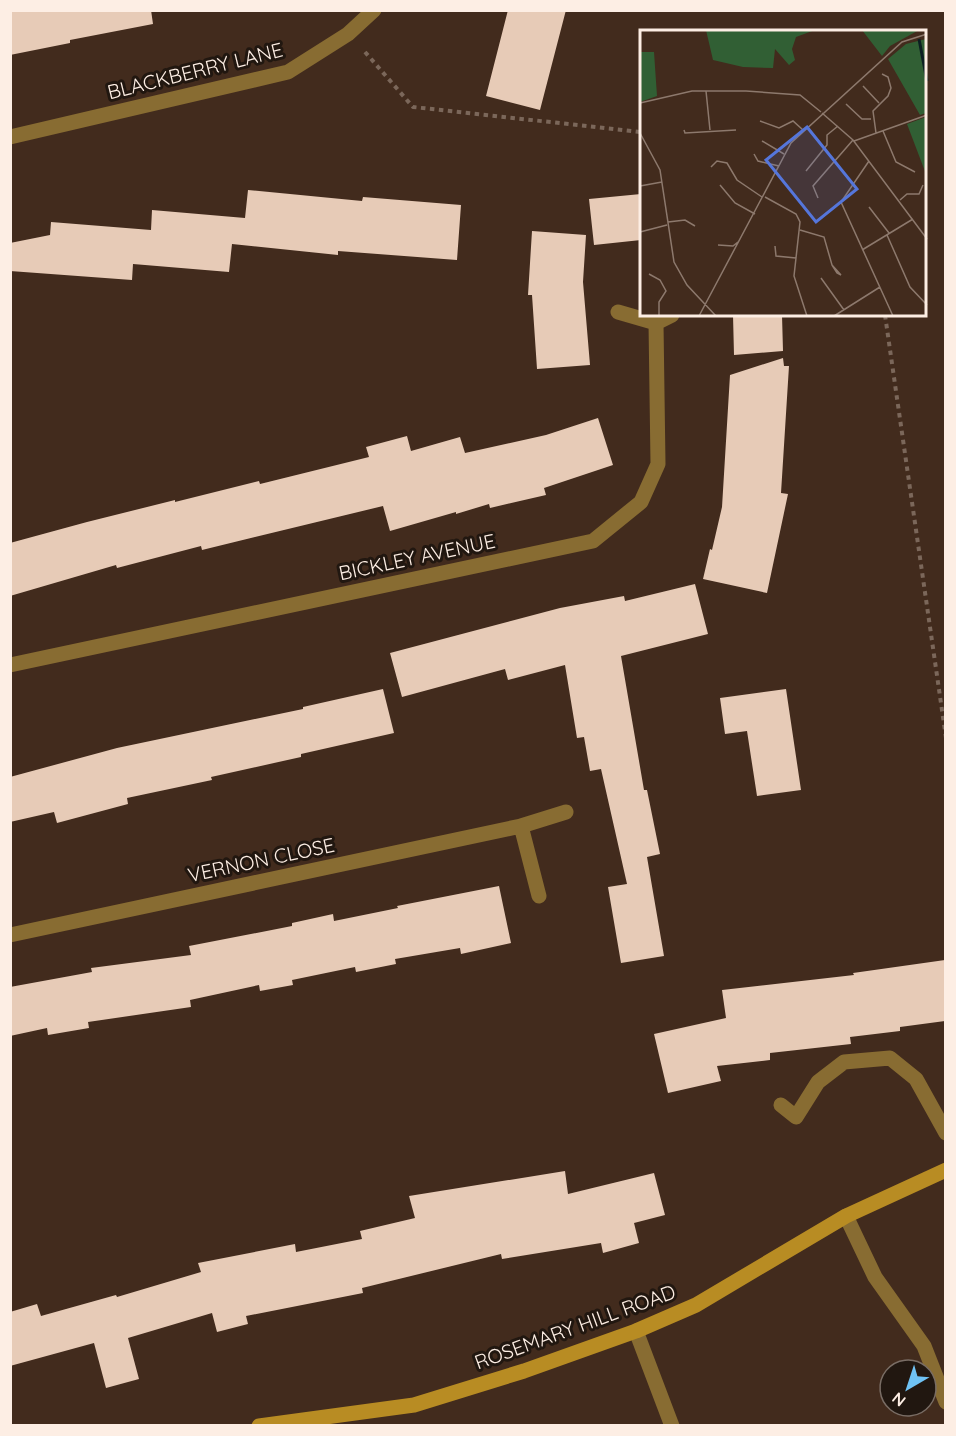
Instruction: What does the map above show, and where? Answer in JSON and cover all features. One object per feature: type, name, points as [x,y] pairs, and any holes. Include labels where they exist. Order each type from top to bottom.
[{"type":"main road","name":"ROSEMARY HILL ROAD","points":[[259,1425],[414,1405],[524,1371],[636,1331],[696,1305],[846,1216],[945,1170]]},
{"type":"street","name":"BLACKBERRY LANE","points":[[10,137],[288,72],[348,34],[374,10]]},
{"type":"street","points":[[618,312],[656,323],[670,316]]},
{"type":"street","name":"BICKLEY AVENUE","points":[[10,665],[592,541],[641,502],[658,464],[656,323]]},
{"type":"street","name":"VERNON CLOSE","points":[[10,935],[521,826],[566,812]]},
{"type":"street","points":[[521,826],[539,896]]},
{"type":"street","points":[[781,1105],[796,1117],[818,1082],[844,1062],[890,1058],[916,1079],[945,1133]]},
{"type":"street","points":[[846,1216],[875,1277],[924,1346],[945,1402]]},
{"type":"street","points":[[636,1331],[672,1425]]},
{"type":"path","points":[[348,34],[414,107],[640,132]]},
{"type":"path","points":[[885,316],[945,738]]},
{"type":"building","points":[[10,10],[151,10],[153,24],[70,40],[70,43],[10,55]]},
{"type":"building","points":[[508,10],[566,10],[540,110],[486,96]]},
{"type":"building","points":[[248,190],[362,201],[363,197],[461,205],[457,260],[338,251],[338,255],[232,244],[229,272],[133,264],[132,280],[10,271],[10,243],[50,235],[51,222],[151,230],[152,210],[245,218]]},
{"type":"building","points":[[640,194],[640,240],[594,245],[589,199]]},
{"type":"building","points":[[532,231],[586,235],[583,282],[590,365],[537,369],[532,295],[528,295]]},
{"type":"building","points":[[733,316],[782,316],[783,351],[734,355]]},
{"type":"building","points":[[783,358],[784,366],[789,366],[781,493],[788,494],[767,593],[703,579],[722,507],[730,375]]},
{"type":"building","points":[[598,418],[613,465],[544,488],[546,495],[490,508],[489,504],[390,531],[383,506],[202,550],[201,546],[117,568],[116,565],[10,596],[10,543],[175,500],[175,502],[259,481],[260,484],[369,457],[366,447],[407,436],[411,451],[460,437],[465,453],[546,435]]},
{"type":"building","points":[[695,584],[708,634],[621,656],[644,790],[647,790],[660,854],[647,857],[664,956],[621,963],[608,887],[627,884],[601,769],[590,771],[584,737],[577,738],[565,665],[508,680],[505,669],[402,697],[390,653],[560,608],[624,596],[625,601]]},
{"type":"building","points":[[383,689],[394,733],[211,777],[212,780],[127,798],[128,804],[57,823],[54,812],[10,822],[10,777],[117,748],[303,709],[303,707]]},
{"type":"building","points":[[786,689],[801,790],[757,796],[747,731],[725,734],[720,698]]},
{"type":"building","points":[[499,886],[511,943],[461,954],[460,948],[395,959],[396,964],[356,972],[355,967],[292,980],[293,985],[260,991],[259,985],[190,1000],[191,1007],[88,1022],[89,1028],[48,1035],[47,1028],[10,1036],[10,987],[92,972],[91,968],[191,955],[189,946],[292,926],[292,923],[333,914],[334,921]]},
{"type":"building","points":[[945,960],[945,1021],[900,1027],[900,1031],[850,1037],[851,1044],[770,1053],[770,1060],[717,1066],[721,1081],[668,1093],[654,1034],[726,1018],[722,990],[854,975],[853,973]]},
{"type":"building","points":[[565,1171],[568,1194],[654,1173],[665,1215],[634,1223],[639,1243],[603,1253],[601,1243],[502,1259],[501,1254],[362,1288],[363,1293],[246,1316],[248,1324],[217,1332],[212,1313],[128,1338],[139,1379],[106,1388],[94,1343],[10,1366],[10,1312],[37,1304],[41,1316],[116,1295],[117,1297],[201,1272],[198,1263],[295,1244],[296,1252],[362,1239],[360,1231],[415,1218],[409,1196]]}]
